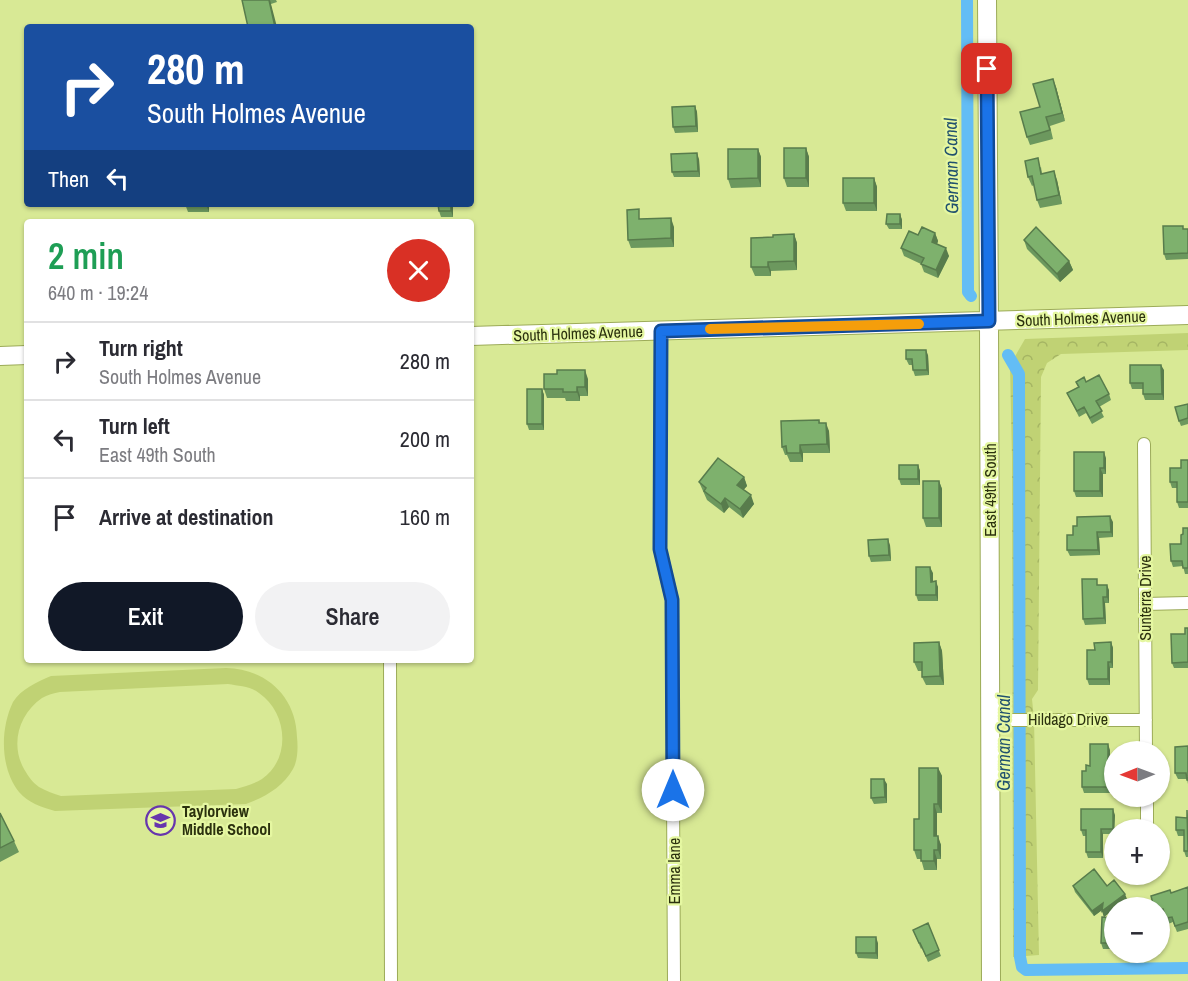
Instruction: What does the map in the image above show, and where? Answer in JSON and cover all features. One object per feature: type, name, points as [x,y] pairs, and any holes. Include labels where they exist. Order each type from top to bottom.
[{"type":"street","name":"East 49th South","points":[[987,0],[991,981]]},
{"type":"street","name":"South Holmes Avenue","points":[[474,336],[1188,315]]},
{"type":"street","name":"Emma lane","points":[[661,331],[660,549],[672,600],[674,981]]},
{"type":"street","points":[[0,356],[24,355]]},
{"type":"street","name":"Sunterra Drive","points":[[1144,444],[1146,741]]},
{"type":"street","points":[[1145,604],[1188,603]]},
{"type":"street","points":[[390,663],[391,981]]},
{"type":"street","name":"Hildago Drive","points":[[990,720],[1146,720]]},
{"type":"green space","points":[[1188,333],[1188,350],[1061,354],[1047,363],[1041,377],[1038,690],[1032,699],[1039,955],[1013,957],[1010,365],[1025,339]]},
{"type":"green space","points":[[226,668],[254,673],[266,679],[276,688],[285,697],[291,709],[297,741],[295,765],[279,786],[267,795],[246,804],[55,811],[40,806],[23,796],[13,782],[5,760],[4,736],[9,713],[16,697],[30,686],[51,676]],"holes":[[[228,684],[259,693],[276,712],[280,723],[282,748],[278,759],[272,770],[262,779],[249,785],[236,789],[61,796],[37,785],[27,774],[20,759],[17,740],[19,730],[28,712],[48,695],[60,692]]]},
{"type":"building","points":[[242,0],[269,0],[274,24],[247,24]]},
{"type":"building","points":[[1053,79],[1062,113],[1046,117],[1050,130],[1027,137],[1020,112],[1040,107],[1033,84]]},
{"type":"building","points":[[695,106],[696,126],[673,127],[672,107]]},
{"type":"building","points":[[784,148],[806,148],[806,178],[784,178]]},
{"type":"building","points":[[728,149],[758,149],[758,178],[728,179]]},
{"type":"building","points":[[697,153],[698,171],[672,172],[671,154]]},
{"type":"building","points":[[1038,158],[1041,174],[1054,171],[1059,195],[1037,200],[1032,176],[1028,177],[1025,161]]},
{"type":"building","points":[[843,178],[874,178],[874,203],[843,203]]},
{"type":"building","points":[[438,207],[451,207],[451,211],[439,211]]},
{"type":"building","points":[[639,209],[639,219],[671,218],[671,238],[628,240],[627,210]]},
{"type":"building","points":[[887,214],[900,214],[900,224],[886,224]]},
{"type":"building","points":[[1163,226],[1183,226],[1183,229],[1188,229],[1188,253],[1164,254]]},
{"type":"building","points":[[922,227],[935,233],[932,242],[946,248],[936,270],[921,264],[924,258],[901,248],[909,231],[918,235]]},
{"type":"building","points":[[1036,227],[1069,261],[1057,274],[1024,240]]},
{"type":"building","points":[[794,234],[794,261],[768,262],[768,267],[751,267],[751,238]]},
{"type":"building","points":[[906,350],[926,350],[927,370],[913,370],[912,359],[906,359]]},
{"type":"building","points":[[1130,365],[1161,365],[1162,394],[1143,394],[1143,383],[1130,383]]},
{"type":"building","points":[[557,370],[585,370],[585,387],[577,387],[577,392],[544,389],[544,374],[557,374]]},
{"type":"building","points":[[1099,375],[1109,394],[1096,401],[1102,411],[1090,418],[1084,407],[1077,411],[1067,393],[1079,387],[1076,382],[1084,377],[1086,382]]},
{"type":"building","points":[[527,389],[542,389],[542,424],[527,424]]},
{"type":"building","points":[[1188,404],[1188,418],[1179,421],[1175,407]]},
{"type":"building","points":[[819,420],[819,423],[826,423],[827,444],[800,445],[800,453],[787,453],[786,446],[782,447],[781,421]]},
{"type":"building","points":[[1074,452],[1104,452],[1104,468],[1100,468],[1100,491],[1074,491]]},
{"type":"building","points":[[718,458],[744,477],[737,485],[751,495],[740,509],[725,498],[721,504],[704,491],[706,488],[699,482]]},
{"type":"building","points":[[1181,460],[1188,460],[1188,502],[1177,502],[1177,482],[1170,482],[1170,468],[1181,468]]},
{"type":"building","points":[[899,465],[918,465],[918,479],[899,479]]},
{"type":"building","points":[[923,481],[939,481],[939,518],[923,518]]},
{"type":"building","points":[[1110,516],[1111,532],[1097,532],[1098,550],[1067,550],[1067,535],[1073,535],[1073,526],[1077,526],[1077,517]]},
{"type":"building","points":[[1183,528],[1188,528],[1188,568],[1183,568],[1182,561],[1171,561],[1170,544],[1181,544]]},
{"type":"building","points":[[888,539],[889,555],[869,556],[868,540]]},
{"type":"building","points":[[916,567],[930,567],[931,582],[936,581],[936,595],[916,595]]},
{"type":"building","points":[[1082,579],[1097,579],[1097,585],[1107,585],[1107,597],[1103,597],[1104,618],[1083,619]]},
{"type":"building","points":[[1185,628],[1188,628],[1188,662],[1172,663],[1171,634],[1185,634]]},
{"type":"building","points":[[939,642],[940,676],[922,677],[922,662],[914,662],[914,643]]},
{"type":"building","points":[[1111,642],[1108,679],[1087,679],[1087,650],[1095,650],[1094,643]]},
{"type":"building","points":[[1090,744],[1104,744],[1104,787],[1082,787],[1082,771],[1086,771],[1086,765],[1090,766]]},
{"type":"building","points":[[1188,746],[1187,780],[1186,773],[1175,773],[1175,747]]},
{"type":"building","points":[[919,768],[938,768],[938,804],[934,804],[934,836],[938,836],[938,850],[934,850],[934,861],[921,861],[921,850],[914,850],[914,819],[919,819]]},
{"type":"building","points":[[871,779],[884,779],[885,797],[871,798]]},
{"type":"building","points":[[1081,809],[1113,809],[1113,819],[1104,819],[1104,829],[1101,829],[1101,852],[1086,852],[1086,830],[1081,830]]},
{"type":"building","points":[[1187,810],[1188,851],[1184,851],[1184,830],[1176,830],[1176,817],[1187,818]]},
{"type":"building","points":[[0,813],[14,841],[0,848]]},
{"type":"building","points":[[1094,869],[1104,885],[1118,885],[1125,894],[1121,897],[1104,897],[1104,910],[1102,911],[1103,903],[1092,911],[1073,886]]},
{"type":"building","points":[[1188,887],[1188,922],[1175,926],[1172,917],[1170,917],[1170,897],[1151,896],[1170,890],[1171,893]]},
{"type":"building","points":[[1102,917],[1104,917],[1104,943],[1101,943]]},
{"type":"building","points":[[928,923],[939,950],[926,956],[913,930]]},
{"type":"building","points":[[856,937],[876,937],[876,953],[856,953]]},
{"type":"waterway","name":"German Canal","points":[[967,0],[968,292],[971,296]]},
{"type":"waterway","name":"German Canal","points":[[1008,355],[1019,374],[1020,957],[1022,967],[1026,970],[1188,968]]},
{"type":"slow traffic","points":[[710,329],[919,324]]},
{"type":"place","name":"Taylorview Middle School","points":[[161,820]]},
{"type":"route","points":[[673,790],[672,600],[660,549],[661,331],[989,321],[987,69]]}]
